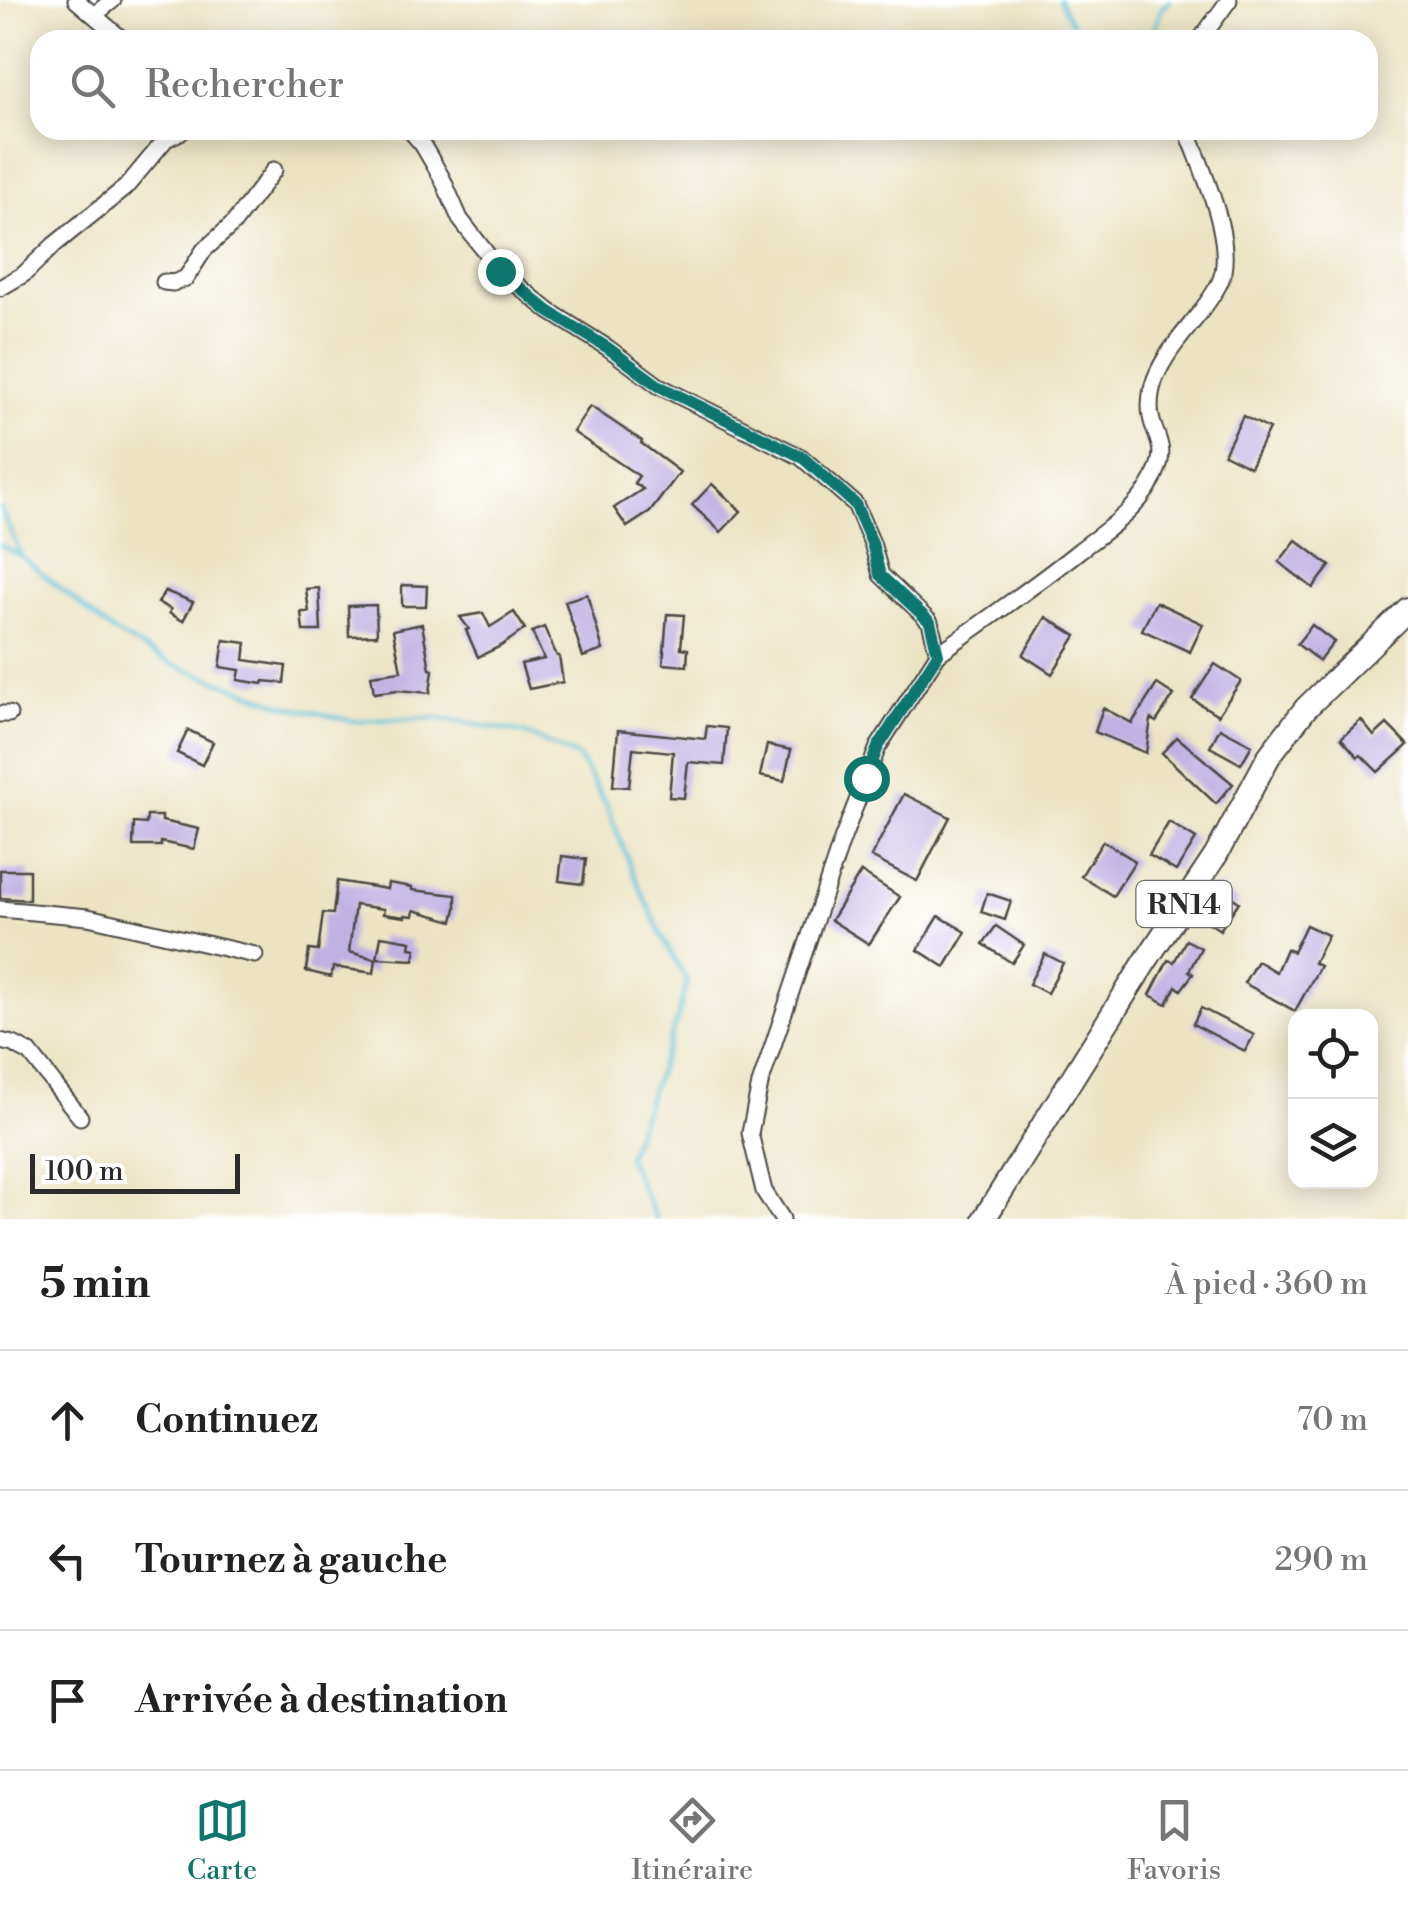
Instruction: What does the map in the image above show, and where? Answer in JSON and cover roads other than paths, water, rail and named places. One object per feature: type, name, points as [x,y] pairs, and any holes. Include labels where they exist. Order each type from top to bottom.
[{"type":"highway","name":"RN14","points":[[984,1219],[1144,962],[1216,855],[1269,756],[1306,708],[1408,609]]},
{"type":"street","points":[[76,0],[111,30]]},
{"type":"street","points":[[94,15],[113,0]]},
{"type":"street","points":[[1207,30],[1228,0]]},
{"type":"street","points":[[0,288],[24,274],[126,186],[165,140]]},
{"type":"street","points":[[419,140],[460,218],[500,271],[548,311],[659,386],[802,457],[855,504],[872,543],[880,575],[930,622],[938,654]]},
{"type":"street","points":[[782,1219],[764,1191],[750,1133],[760,1084],[842,840],[878,747],[938,654],[1123,516],[1149,488],[1160,465],[1161,442],[1152,418],[1151,397],[1156,379],[1172,349],[1220,282],[1225,256],[1220,225],[1190,140]]},
{"type":"street","points":[[164,282],[186,278],[204,250],[233,224],[274,170]]},
{"type":"street","points":[[0,909],[88,917],[256,955]]},
{"type":"street","points":[[0,1042],[30,1053],[80,1117]]},
{"type":"waterway","points":[[1059,0],[1075,30]]},
{"type":"waterway","points":[[1154,30],[1162,8],[1170,0]]},
{"type":"waterway","points":[[0,508],[22,557]]},
{"type":"waterway","points":[[0,545],[22,557],[113,632],[172,664],[283,705],[353,721],[437,718],[524,733],[578,757],[606,804],[634,875],[687,981],[678,1017],[627,1157],[656,1219]]}]
